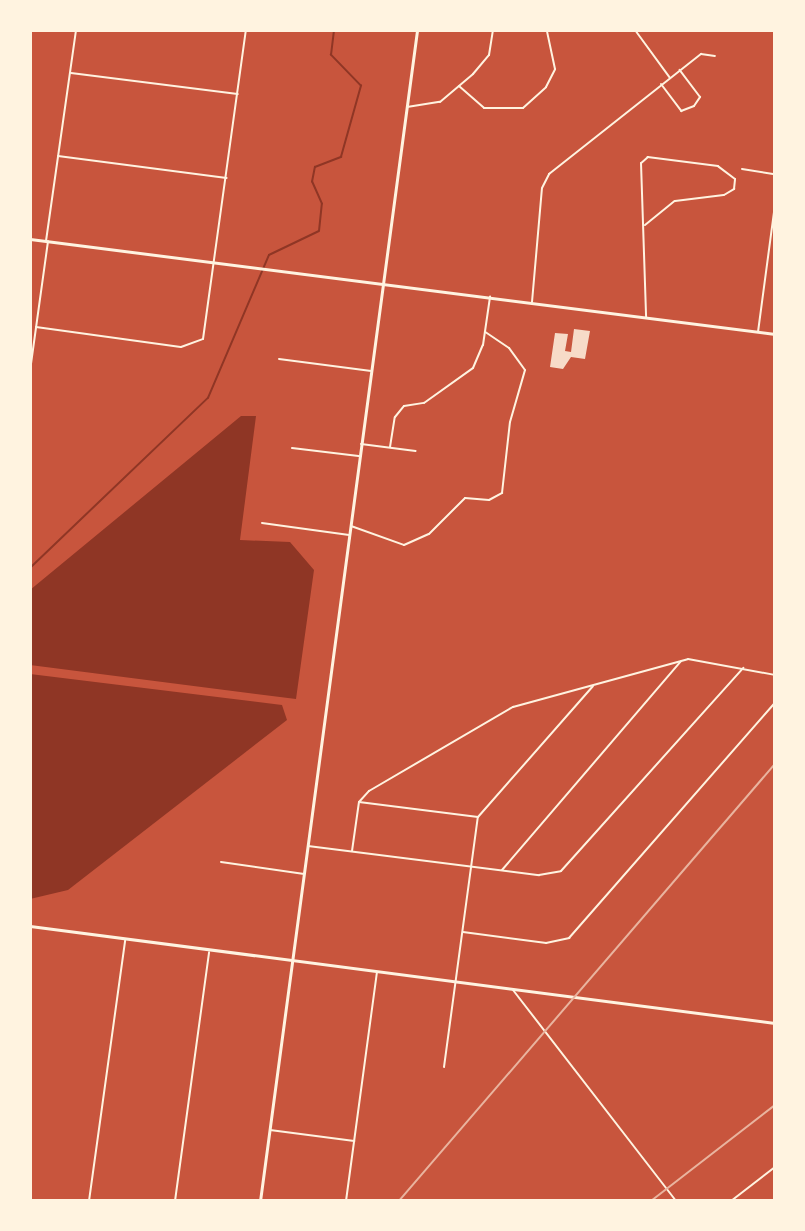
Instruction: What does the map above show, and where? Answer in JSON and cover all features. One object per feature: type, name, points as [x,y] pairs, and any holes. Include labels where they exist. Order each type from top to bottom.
[{"type":"street","points":[[30,371],[76,30]]},
{"type":"street","points":[[30,325],[181,347],[198,343],[207,327],[246,30]]},
{"type":"street","points":[[260,1201],[417,30]]},
{"type":"street","points":[[407,107],[440,102],[459,86],[489,55],[493,30]]},
{"type":"street","points":[[459,86],[484,108],[523,108],[546,87],[555,69],[547,30]]},
{"type":"street","points":[[635,30],[670,78]]},
{"type":"street","points":[[532,302],[542,188],[549,174],[701,54],[715,56]]},
{"type":"street","points":[[661,84],[681,111],[694,106],[700,97],[680,70]]},
{"type":"street","points":[[70,73],[238,94]]},
{"type":"street","points":[[58,156],[227,178]]},
{"type":"street","points":[[645,225],[675,201],[724,195],[734,189],[735,179],[723,167],[646,158],[640,171],[645,225],[646,317]]},
{"type":"street","points":[[742,169],[775,174]]},
{"type":"street","points":[[758,332],[775,205]]},
{"type":"street","points":[[30,239],[775,334]]},
{"type":"street","points":[[390,447],[398,412],[424,403],[473,368],[485,332],[490,297]]},
{"type":"street","points":[[351,526],[404,545],[429,534],[465,498],[489,500],[502,493],[510,422],[525,370],[509,348],[485,332]]},
{"type":"street","points":[[279,359],[371,371]]},
{"type":"street","points":[[361,444],[416,451]]},
{"type":"street","points":[[292,448],[359,456]]},
{"type":"street","points":[[262,523],[350,535]]},
{"type":"street","points":[[352,851],[359,802],[380,783],[513,707],[681,661],[743,668],[775,675]]},
{"type":"street","points":[[502,870],[681,661]]},
{"type":"street","points":[[308,846],[539,875],[566,868],[743,668]]},
{"type":"street","points":[[444,1066],[478,817],[594,684]]},
{"type":"street","points":[[462,932],[546,943],[569,938],[775,703]]},
{"type":"street","points":[[359,802],[478,817]]},
{"type":"street","points":[[221,862],[304,873]]},
{"type":"street","points":[[30,926],[209,952],[775,1023]]},
{"type":"street","points":[[98,1201],[89,1200],[125,940]]},
{"type":"street","points":[[175,1201],[209,952]]},
{"type":"street","points":[[345,1201],[377,973]]},
{"type":"street","points":[[513,990],[676,1201]]},
{"type":"street","points":[[269,1130],[354,1141]]},
{"type":"street","points":[[731,1201],[775,1167]]},
{"type":"shaded area","points":[[241,416],[256,416],[240,540],[290,542],[314,570],[296,699],[30,665],[30,590]]},
{"type":"shaded area","points":[[30,674],[282,705],[287,720],[68,890],[30,899]]},
{"type":"building","points":[[574,329],[590,331],[585,359],[571,357],[563,369],[550,367],[555,333],[568,334],[565,351],[571,352]]},
{"type":"waterway","points":[[30,568],[208,398],[269,255],[319,231],[322,204],[312,182],[315,167],[341,157],[361,86],[331,55],[334,30]]},
{"type":"railway","points":[[399,1201],[775,764]]},
{"type":"railway","points":[[651,1201],[775,1105]]}]
